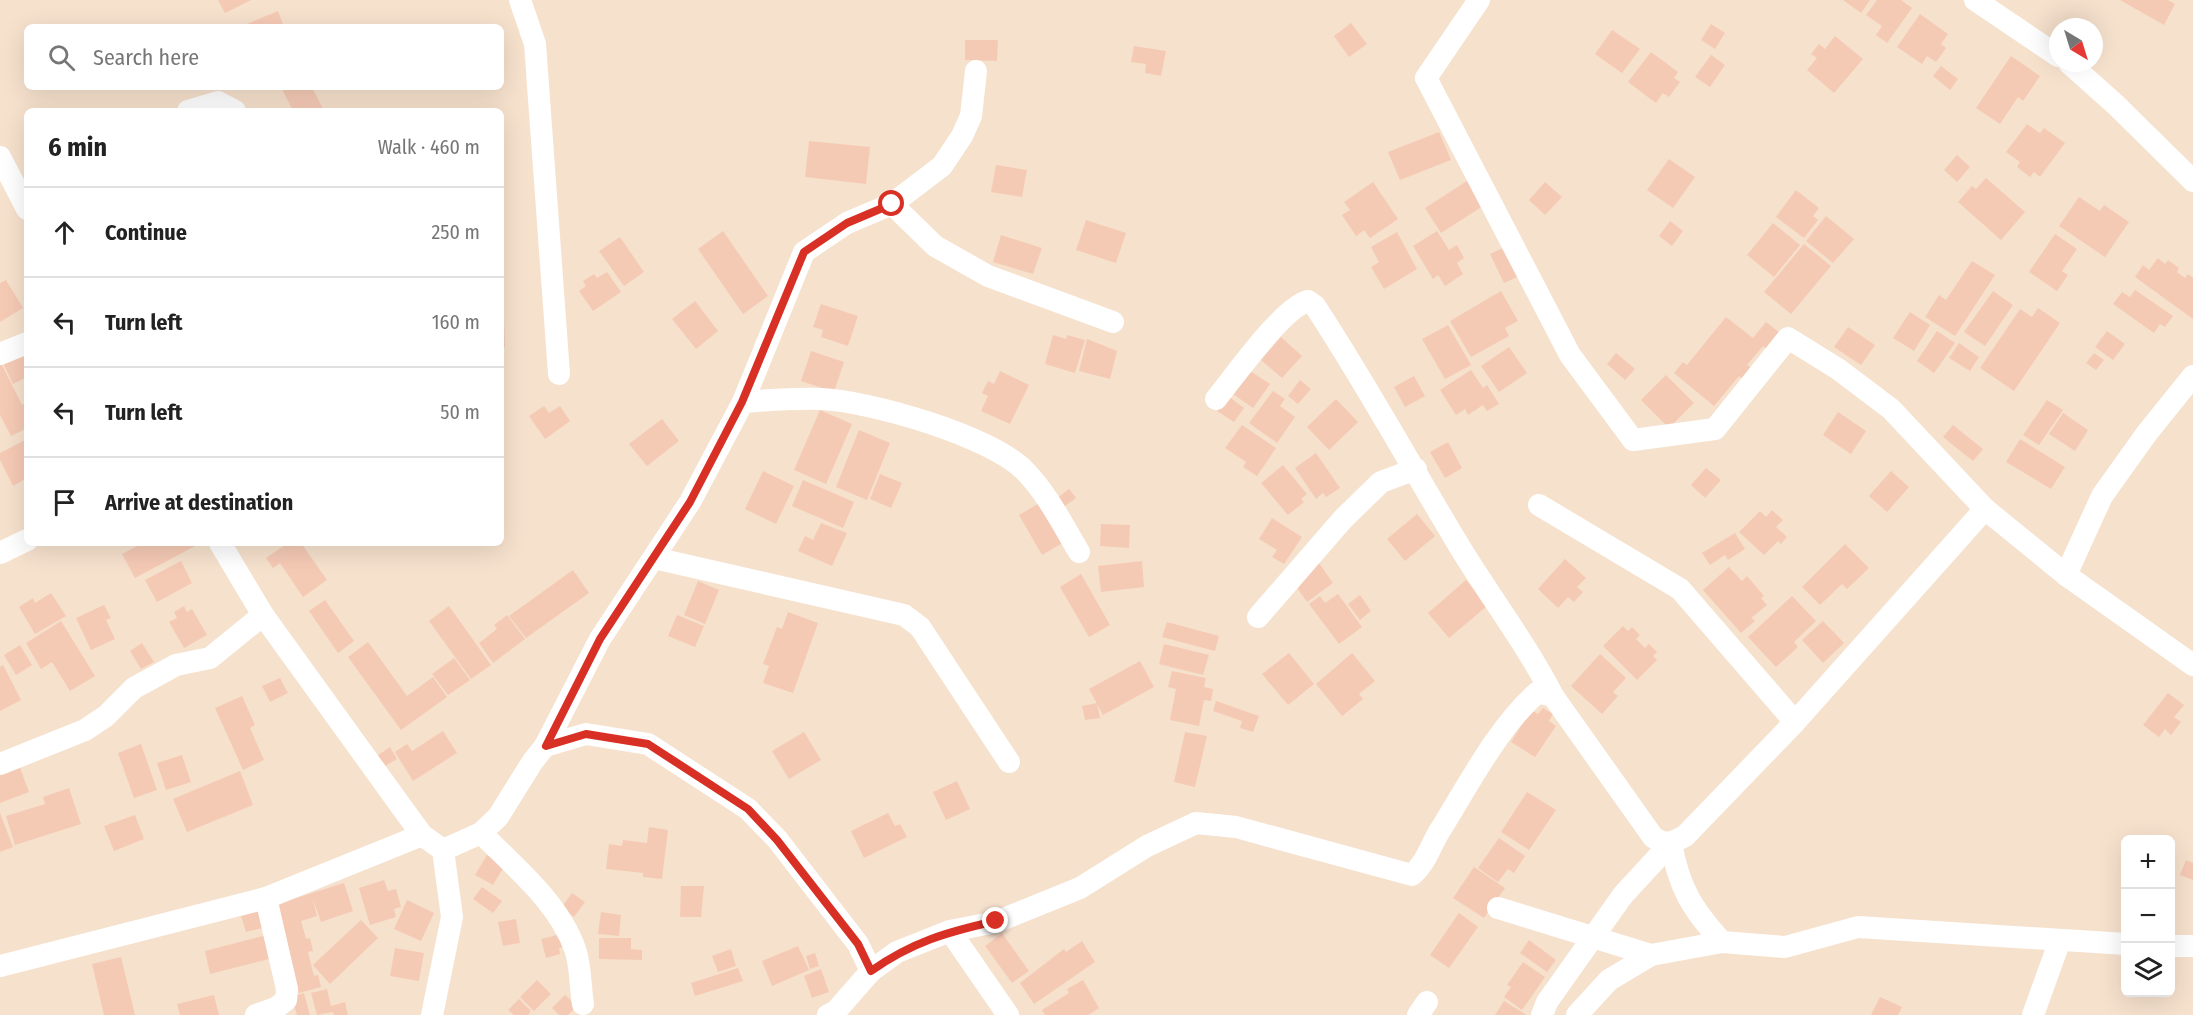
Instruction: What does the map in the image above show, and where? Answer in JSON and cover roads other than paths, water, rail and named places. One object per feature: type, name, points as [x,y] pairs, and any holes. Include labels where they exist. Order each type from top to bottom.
[{"type":"street","points":[[520,0],[535,44],[559,374]]},
{"type":"street","points":[[1479,0],[1426,78],[1570,355],[1634,440],[1715,429],[1788,338],[1838,369],[1891,410],[1985,509],[2066,575],[2193,665]]},
{"type":"street","points":[[1976,0],[2049,50]]},
{"type":"street","points":[[442,850],[481,833],[498,817],[533,761],[546,746],[600,639],[690,502],[742,402],[804,252],[847,223],[892,204],[942,166],[962,136],[971,116],[976,71]]},
{"type":"street","points":[[2079,72],[2193,181]]},
{"type":"street","points":[[198,108],[218,102],[229,108]]},
{"type":"street","points":[[0,157],[24,200]]},
{"type":"street","points":[[892,204],[935,246],[988,276],[1113,322]]},
{"type":"street","points":[[1216,399],[1281,320],[1302,303],[1308,301],[1315,306],[1349,357],[1459,546],[1525,645],[1553,696],[1653,837],[1661,843],[1671,843]]},
{"type":"street","points":[[0,354],[24,344]]},
{"type":"street","points":[[2066,575],[2102,496],[2146,434],[2193,376]]},
{"type":"street","points":[[742,402],[822,399],[873,406],[980,444],[1000,453],[1025,470],[1047,499],[1079,552]]},
{"type":"street","points":[[1258,617],[1342,519],[1381,482],[1416,469]]},
{"type":"street","points":[[1539,505],[1680,589],[1796,722]]},
{"type":"street","points":[[1542,1015],[1547,1002],[1623,895],[1671,843],[1685,836],[1796,722],[1985,509]]},
{"type":"street","points":[[0,553],[24,541]]},
{"type":"street","points":[[222,546],[263,615],[422,836],[442,850],[452,917],[432,1015]]},
{"type":"street","points":[[654,558],[904,615],[920,627],[1009,762]]},
{"type":"street","points":[[0,764],[85,730],[106,716],[134,688],[176,665],[210,658],[263,615]]},
{"type":"street","points":[[828,1015],[836,1011],[871,971],[897,952],[950,931],[996,921],[1080,888],[1147,846],[1196,823],[1236,827],[1412,875],[1422,867],[1435,839],[1492,747],[1538,692],[1553,696]]},
{"type":"street","points":[[546,746],[586,734],[648,744],[748,809],[777,840],[858,944],[871,971]]},
{"type":"street","points":[[481,833],[529,882],[561,921],[576,950],[583,1004]]},
{"type":"street","points":[[5,961],[266,898],[422,836]]},
{"type":"street","points":[[1671,843],[1676,872],[1686,897],[1699,917],[1722,942]]},
{"type":"street","points":[[256,1015],[286,1000],[287,990],[266,898]]},
{"type":"street","points":[[1498,908],[1651,956]]},
{"type":"street","points":[[1577,1015],[1609,980],[1651,956],[1722,942],[1785,947],[1858,927],[1998,934],[2121,944]]},
{"type":"street","points":[[950,931],[1008,1015]]},
{"type":"street","points":[[2033,1015],[2060,940]]},
{"type":"street","points":[[2175,946],[2193,945]]}]
